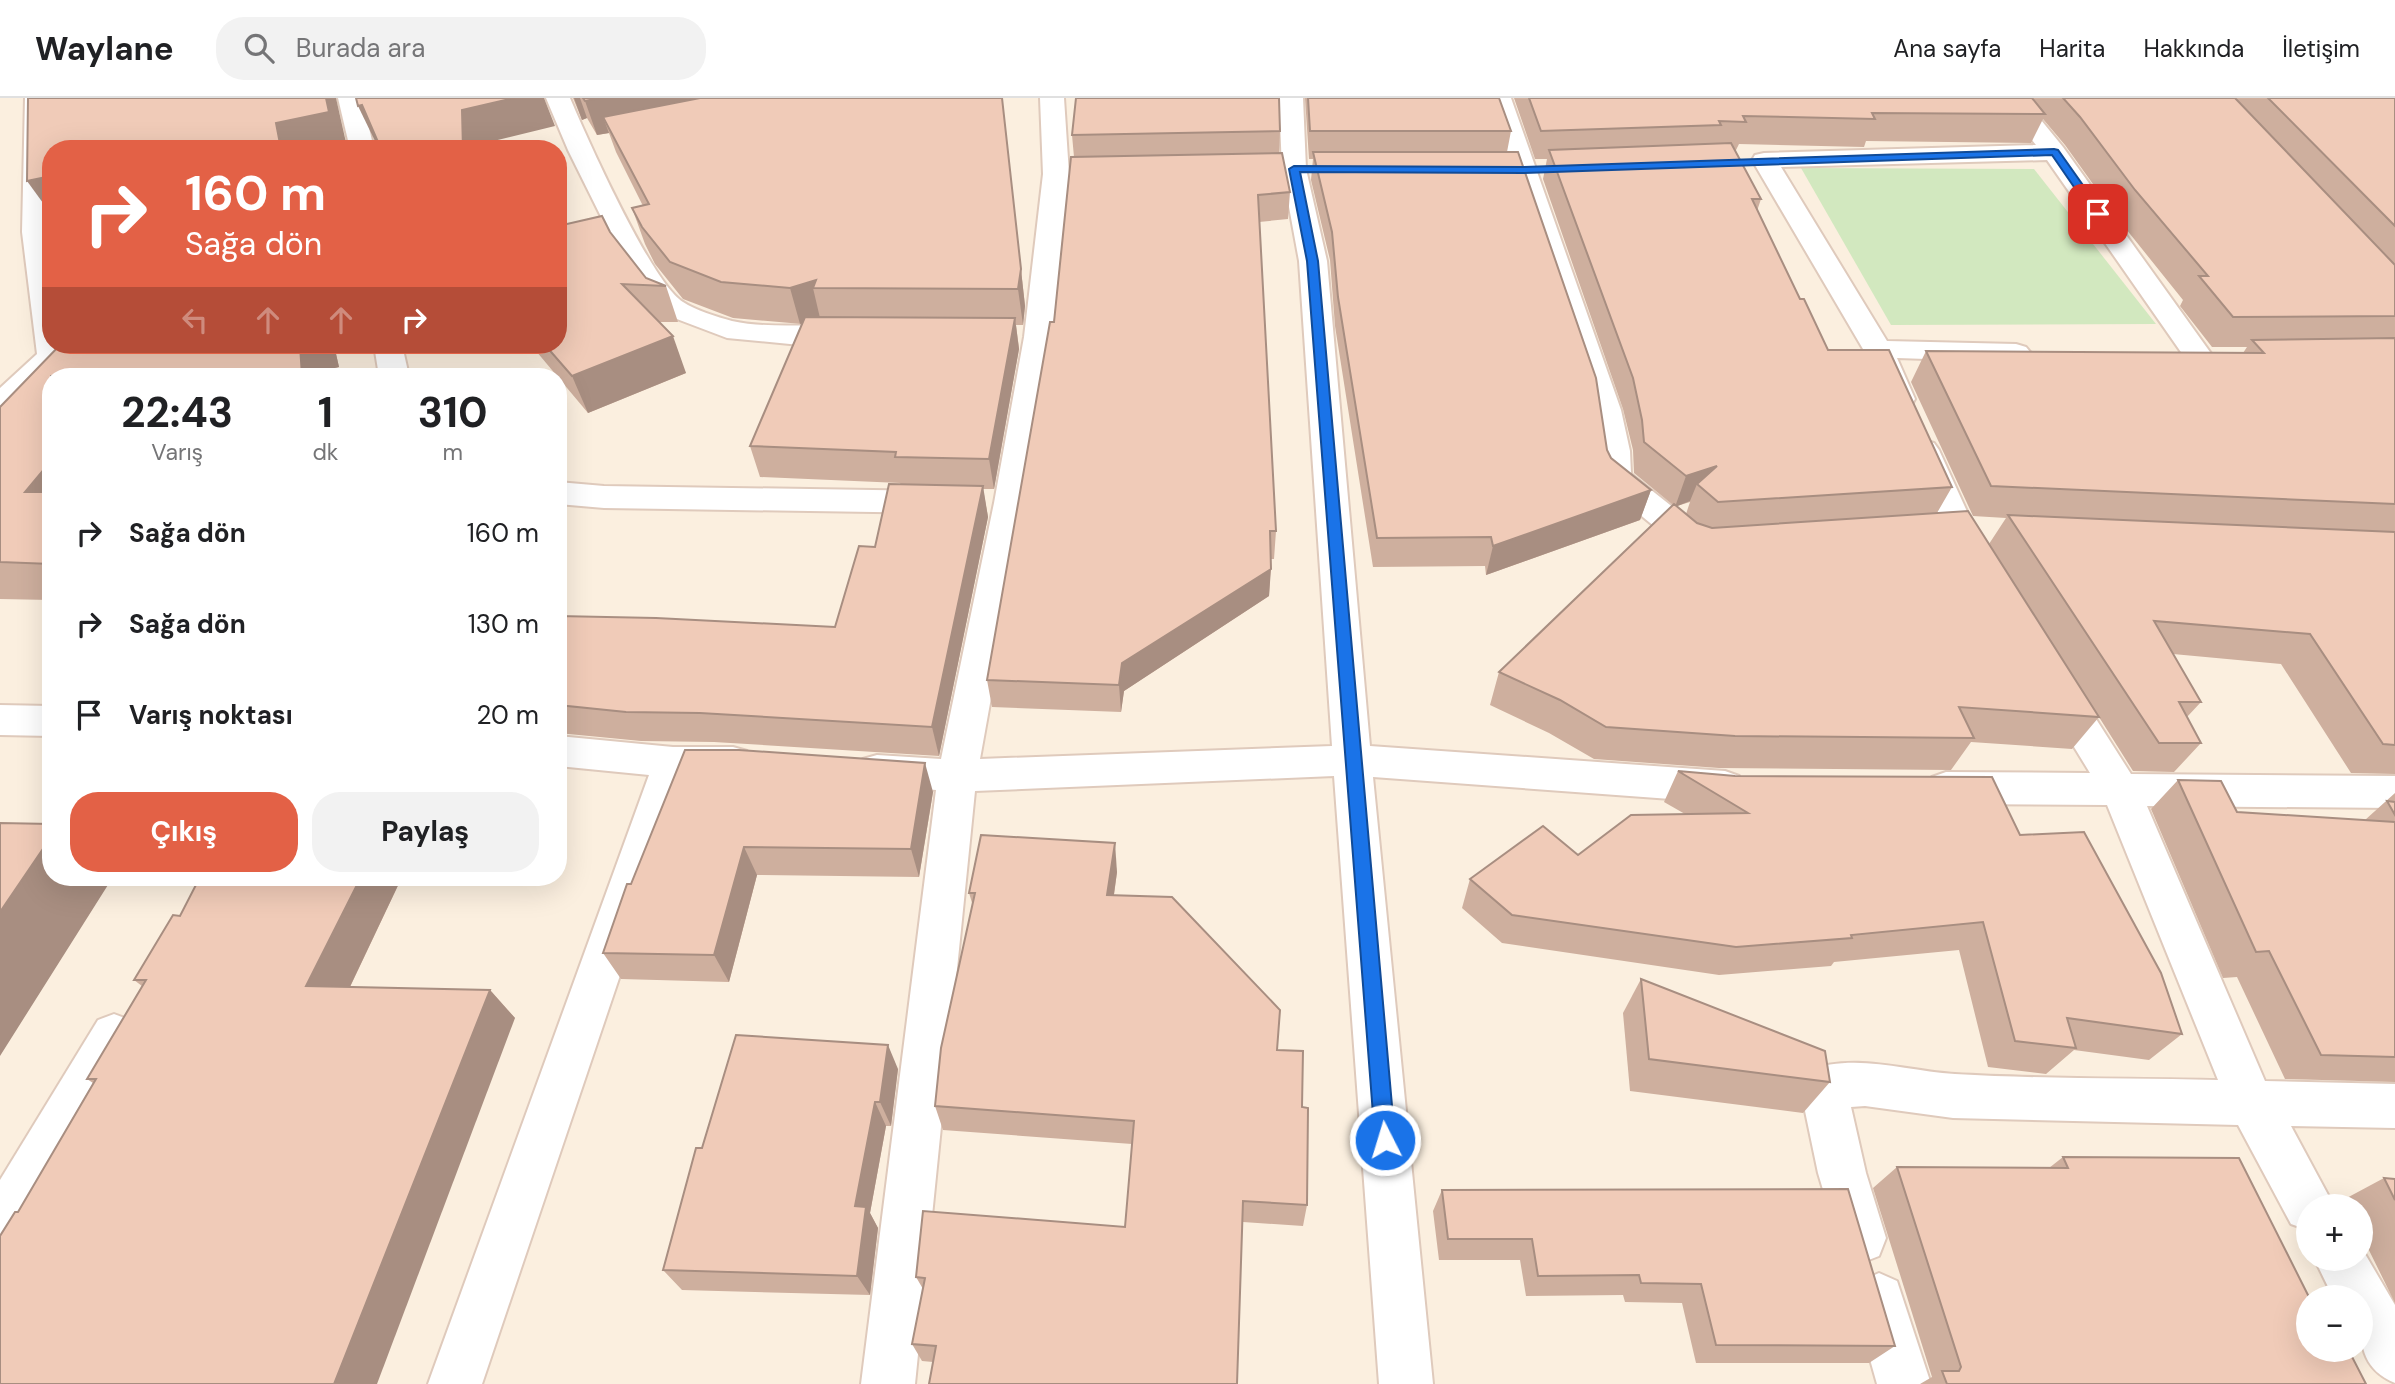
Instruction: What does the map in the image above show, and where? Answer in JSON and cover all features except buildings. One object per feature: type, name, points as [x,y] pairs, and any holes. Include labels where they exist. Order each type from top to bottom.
[{"type":"street","points":[[37,98],[35,232],[42,261]]},
{"type":"street","points":[[350,98],[360,140]]},
{"type":"street","points":[[558,98],[640,267],[671,307],[727,329],[800,337],[879,337]]},
{"type":"street","points":[[888,1384],[988,502],[1025,337],[1069,174],[1052,98]]},
{"type":"street","points":[[1291,98],[1294,169],[1313,261],[1352,760],[1406,1384]]},
{"type":"street","points":[[1499,98],[1606,410],[1614,451],[1615,478],[1698,547],[1726,545]]},
{"type":"street","points":[[2011,98],[2214,359],[2160,358]]},
{"type":"street","points":[[1988,577],[1945,531],[1878,349],[1750,161],[2054,152]]},
{"type":"street","points":[[1878,349],[2039,354]]},
{"type":"street","points":[[46,368],[63,354]]},
{"type":"street","points":[[0,405],[42,371]]},
{"type":"street","points":[[567,494],[604,497],[988,502]]},
{"type":"street","points":[[1945,531],[2000,532]]},
{"type":"street","points":[[2039,660],[2119,789],[2250,1102],[2302,1194]]},
{"type":"street","points":[[0,720],[42,721]]},
{"type":"street","points":[[567,752],[673,762],[779,764]]},
{"type":"street","points":[[834,767],[957,776],[1352,760],[1719,787],[1760,787]]},
{"type":"street","points":[[455,1384],[673,762]]},
{"type":"street","points":[[1912,788],[2395,792]]},
{"type":"street","points":[[0,1227],[131,1005]]},
{"type":"street","points":[[1903,1384],[1842,1173],[1823,1087],[1865,1084],[1953,1096],[2395,1106]]},
{"type":"street","points":[[2346,1271],[2395,1356]]},
{"type":"green space","points":[[1801,168],[2034,169],[2156,324],[1891,325]]},
{"type":"route","points":[[1385,1140],[1313,261],[1294,169],[1524,170],[2054,152],[2098,214]]}]
